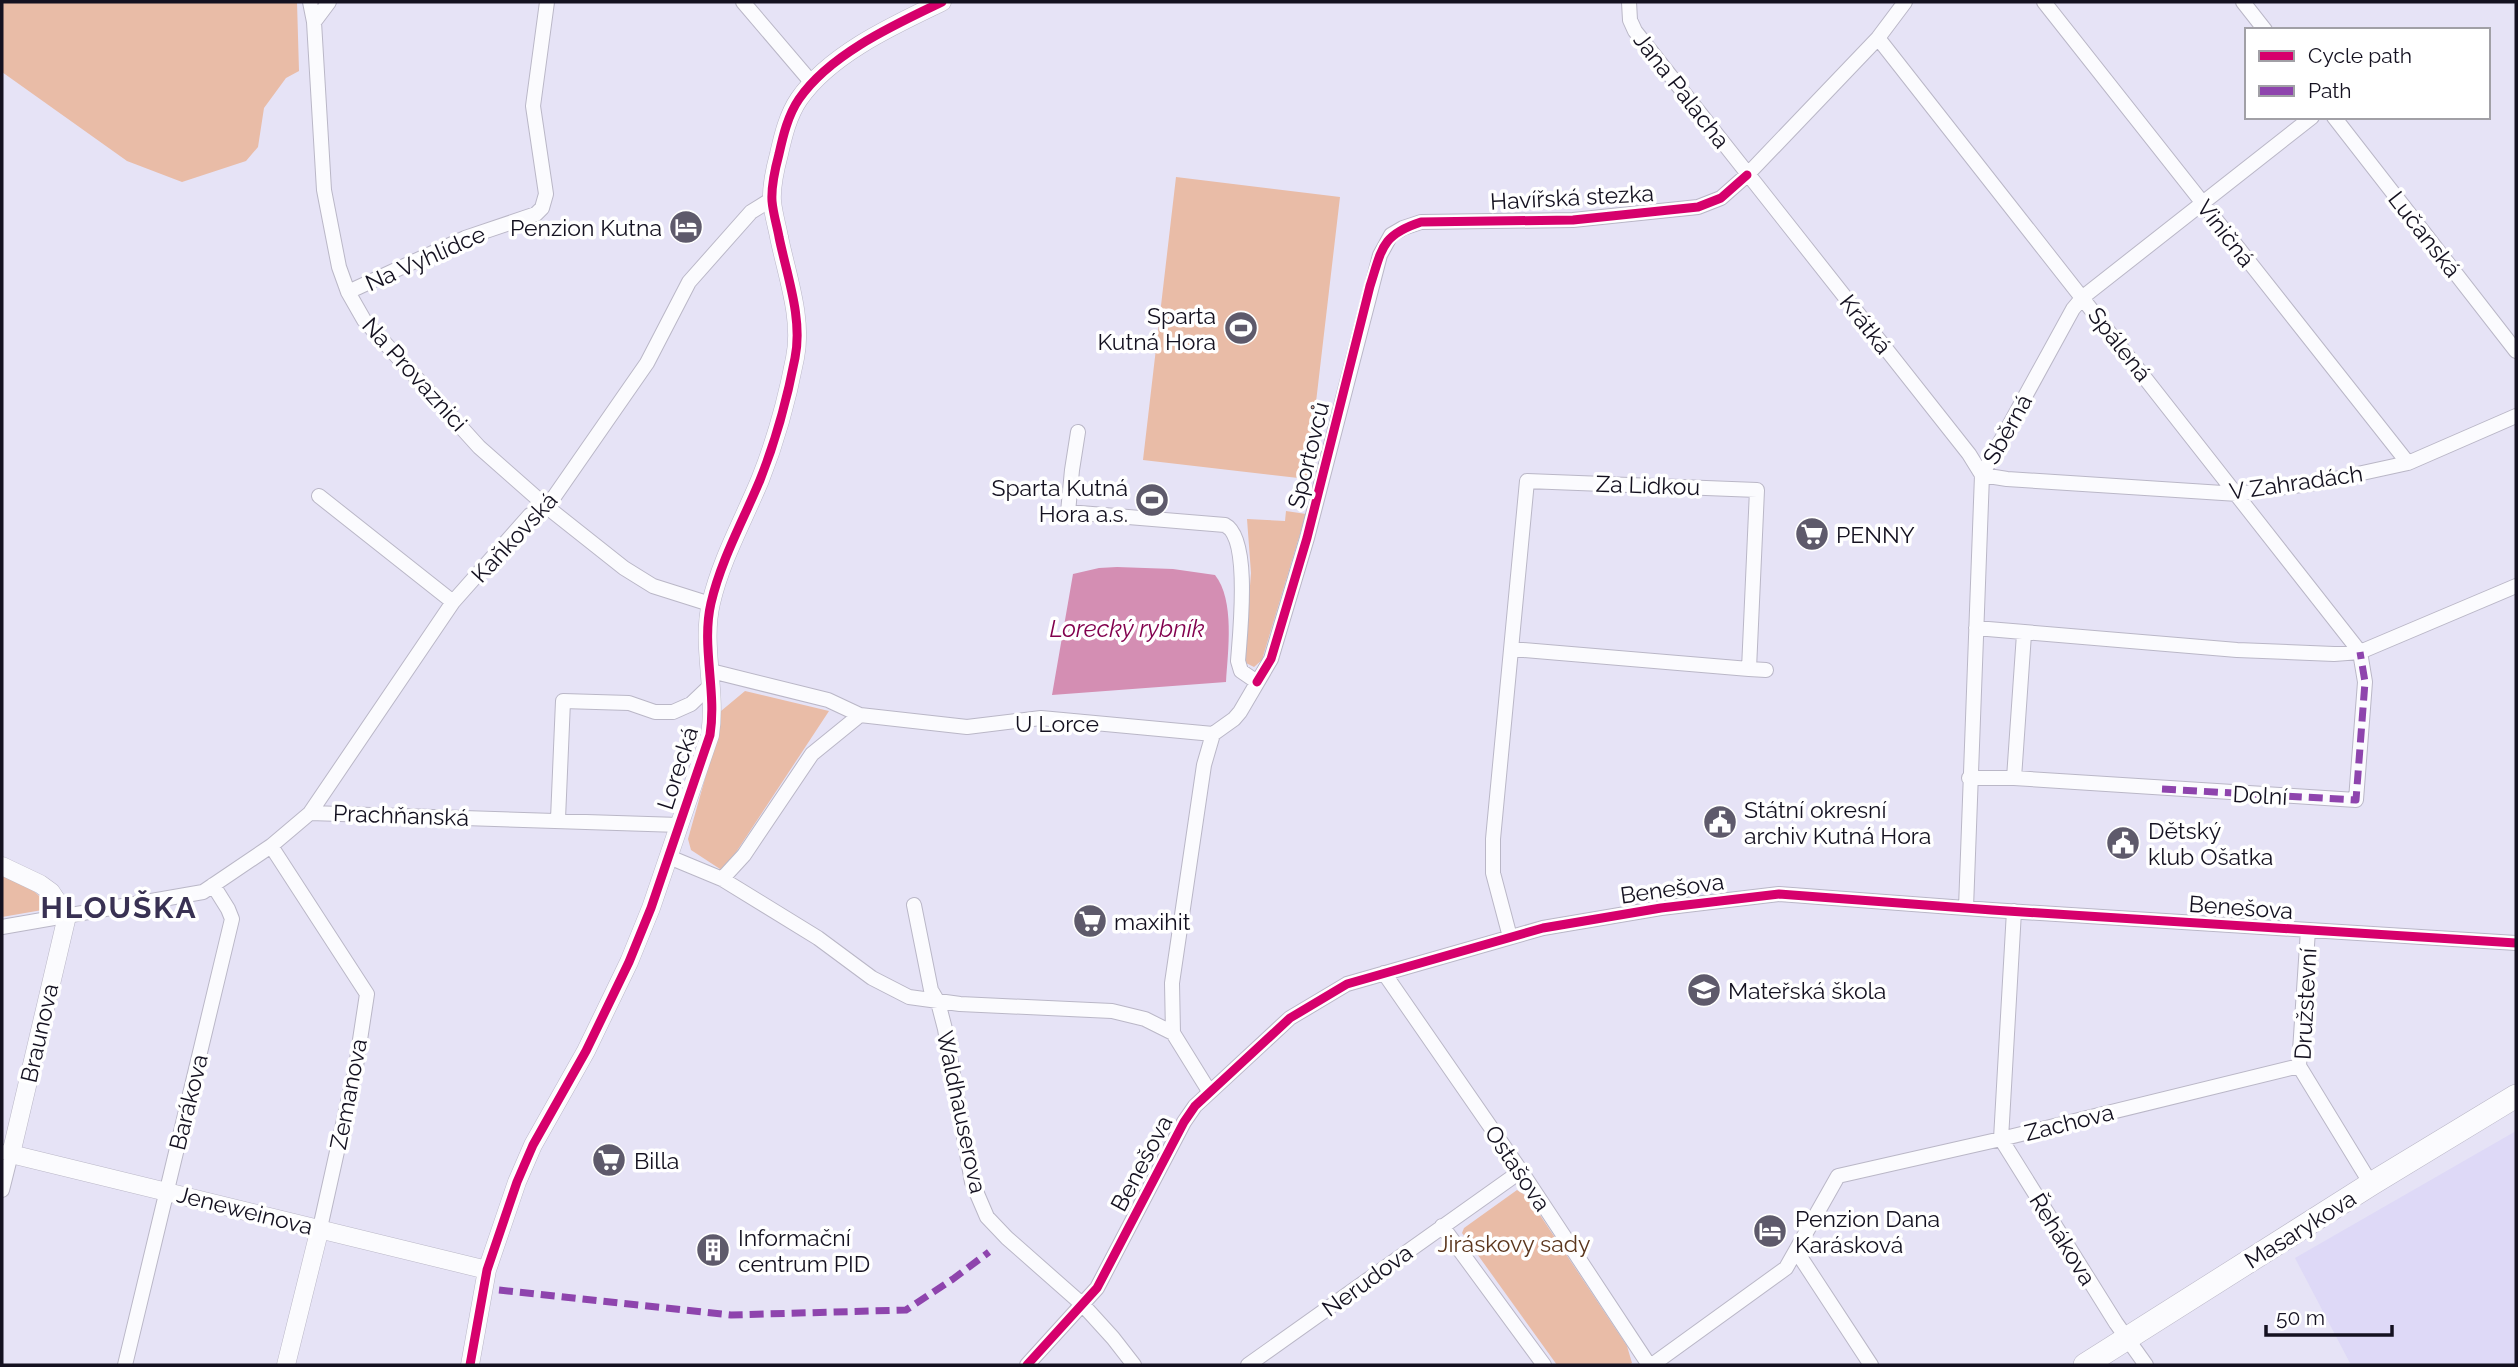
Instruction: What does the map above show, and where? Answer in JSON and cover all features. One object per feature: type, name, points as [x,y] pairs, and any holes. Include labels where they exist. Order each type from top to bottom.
[{"type":"main road","name":"Masarykova","points":[[2085,1365],[2371,1184],[2516,1096]]},
{"type":"street","name":"Na Provaznici","points":[[310,2],[314,22],[324,190],[334,250],[348,292],[364,320],[479,447],[547,507],[624,568],[653,586],[710,604]]},
{"type":"street","points":[[314,22],[329,2]]},
{"type":"street","name":"Na Vyhlídce","points":[[348,292],[465,238],[536,214],[542,208],[546,194],[533,106],[547,2]]},
{"type":"street","points":[[743,2],[812,83],[879,32],[942,2]]},
{"type":"street","name":"Jana Palacha","points":[[1629,2],[1630,20],[1635,32],[1747,174]]},
{"type":"street","name":"Havířská stezka","points":[[1391,235],[1421,222],[1573,220],[1698,207],[1721,198],[1878,37],[1905,2]]},
{"type":"street","name":"Viničná","points":[[2044,2],[2408,463]]},
{"type":"street","points":[[2243,2],[2263,28]]},
{"type":"street","name":"Spálená","points":[[1878,37],[2360,652]]},
{"type":"street","name":"Lorecká","points":[[470,1365],[487,1270],[517,1182],[533,1145],[582,1060],[629,962],[669,857],[710,735],[710,604],[779,426],[796,354],[794,310],[772,200],[774,173],[789,120],[798,101],[812,83]]},
{"type":"street","name":"Sběrná","points":[[1966,908],[1982,475],[2073,309],[2083,297],[2309,119]]},
{"type":"street","name":"Lučanská","points":[[2336,119],[2516,351]]},
{"type":"street","name":"Krátká","points":[[1747,174],[1969,454],[1982,475]]},
{"type":"street","name":"Kaňkovská","points":[[310,813],[453,602],[530,515],[547,507],[647,363],[689,282],[751,212],[772,200]]},
{"type":"street","name":"Sportovců","points":[[1213,734],[1240,712],[1271,659],[1307,538],[1370,286],[1380,254],[1391,235]]},
{"type":"street","name":"V Zahradách","points":[[1982,475],[2007,479],[2238,494],[2321,482],[2408,463],[2516,416]]},
{"type":"street","points":[[1078,432],[1068,512],[1225,525],[1231,528],[1236,536],[1243,578],[1238,660],[1241,671],[1258,682]]},
{"type":"street","name":"Za Lidkou","points":[[1510,937],[1493,873],[1493,849],[1527,481],[1757,490],[1749,669]]},
{"type":"street","points":[[319,496],[453,602]]},
{"type":"street","points":[[1976,628],[2237,650],[2334,654],[2360,652],[2516,586]]},
{"type":"street","points":[[2014,778],[2024,634]]},
{"type":"street","points":[[1512,649],[1766,670]]},
{"type":"street","name":"Dolní","points":[[1969,778],[2014,778],[2356,800],[2365,682],[2360,652]]},
{"type":"street","points":[[558,820],[563,701],[629,703],[654,712],[673,712],[691,704],[711,678]]},
{"type":"street","name":"U Lorce","points":[[711,678],[828,700],[860,715],[967,727],[1041,718],[1213,734]]},
{"type":"street","points":[[722,879],[744,855],[812,754],[860,715]]},
{"type":"street","points":[[1209,1091],[1173,1033],[1172,983],[1202,773],[1213,734]]},
{"type":"street","name":"Prachňanská","points":[[2,927],[203,892],[271,846],[310,813],[679,825]]},
{"type":"street","name":"Zemanova","points":[[271,846],[367,994],[356,1066],[286,1365]]},
{"type":"street","name":"Waldhauserova","points":[[669,857],[722,879],[818,938],[890,989],[909,996],[938,1002],[1112,1011],[1145,1019],[1173,1033]]},
{"type":"street","points":[[2,866],[51,892],[66,916]]},
{"type":"street","name":"Barákova","points":[[125,1365],[232,919],[213,885]]},
{"type":"street","name":"Benešova","points":[[1027,1365],[1097,1289],[1184,1122],[1195,1106],[1290,1018],[1333,991],[1384,973],[1510,937],[1588,919],[1765,895],[1830,897],[2516,943]]},
{"type":"street","name":"Waldhauserova","points":[[914,905],[929,982],[945,1029],[972,1182],[987,1217],[1083,1305],[1134,1365]]},
{"type":"street","points":[[2001,1139],[2014,911]]},
{"type":"street","name":"Braunova","points":[[2,1190],[6,1153],[66,916]]},
{"type":"street","name":"Družstevní","points":[[2308,930],[2299,1066],[2371,1184]]},
{"type":"street","name":"Ostašova","points":[[1384,973],[1521,1171],[1650,1365]]},
{"type":"street","name":"Zachova","points":[[1797,1252],[1838,1176],[2299,1066]]},
{"type":"street","name":"Řehákova","points":[[2001,1139],[2146,1365]]},
{"type":"street","name":"Jeneweinova","points":[[6,1153],[487,1270]]},
{"type":"street","name":"Nerudova","points":[[1248,1365],[1521,1171]]},
{"type":"street","points":[[1442,1226],[1544,1365]]},
{"type":"street","points":[[1650,1365],[1786,1268],[1797,1252],[1871,1365]]},
{"type":"shaded area","points":[[2516,1131],[2516,1365],[2351,1365],[2295,1258]]},
{"type":"green space","points":[[2,2],[297,2],[299,71],[286,78],[264,108],[258,147],[246,161],[182,182],[127,161],[2,72]]},
{"type":"green space","name":"Sparta Kutná Hora","points":[[1176,177],[1340,197],[1307,479],[1143,460]]},
{"type":"green space","points":[[1286,511],[1306,514],[1262,660],[1254,667],[1244,662],[1251,573],[1247,519],[1285,521]]},
{"type":"green space","points":[[745,691],[829,711],[725,869],[720,869],[691,850],[688,839],[717,736],[721,711]]},
{"type":"green space","points":[[2,875],[34,892],[48,909],[2,917]]},
{"type":"green space","name":"Jiráskovy sady","points":[[1517,1190],[1528,1197],[1627,1346],[1632,1363],[1557,1365],[1462,1233],[1464,1228]]},
{"type":"water","name":"Lorecký rybník","points":[[1117,567],[1173,569],[1215,575],[1228,612],[1226,682],[1052,695],[1073,574]]},
{"type":"marked path","points":[[2162,789],[2356,800],[2365,682],[2360,652]]},
{"type":"marked path","points":[[499,1290],[731,1315],[906,1310],[989,1252]]},
{"type":"cycle path","points":[[470,1365],[487,1270],[517,1182],[533,1145],[586,1051],[629,962],[651,908],[710,735],[712,702],[708,619],[711,603],[726,556],[771,450],[788,389],[797,343],[796,313],[772,201],[774,177],[786,126],[799,99],[828,68],[864,42],[942,2]]},
{"type":"cycle path","points":[[1257,682],[1271,659],[1307,538],[1370,286],[1381,253],[1390,238],[1421,222],[1573,220],[1698,207],[1721,198],[1747,175]]},
{"type":"cycle path","points":[[1027,1365],[1097,1288],[1195,1106],[1290,1018],[1347,984],[1543,928],[1661,908],[1779,894],[2516,943]]},
{"type":"place","name":"Penzion Kutna","points":[[686,227]]},
{"type":"place","name":"Sparta Kutná Hora","points":[[1241,328]]},
{"type":"place","name":"Sparta Kutná Hora a.s.","points":[[1152,500]]},
{"type":"place","name":"PENNY","points":[[1812,534]]},
{"type":"place","name":"Státní okresní archiv Kutná Hora","points":[[1720,822]]},
{"type":"place","name":"Dětský klub Ošatka","points":[[2123,843]]},
{"type":"place","name":"maxihit","points":[[1090,921]]},
{"type":"place","name":"Mateřská škola","points":[[1704,990]]},
{"type":"place","name":"Billa","points":[[609,1160]]},
{"type":"place","name":"Penzion Dana Karásková","points":[[1770,1231]]},
{"type":"place","name":"Informační centrum PID","points":[[713,1250]]},
{"type":"district","name":"HLOUŠKA","points":[[119,907]]}]
